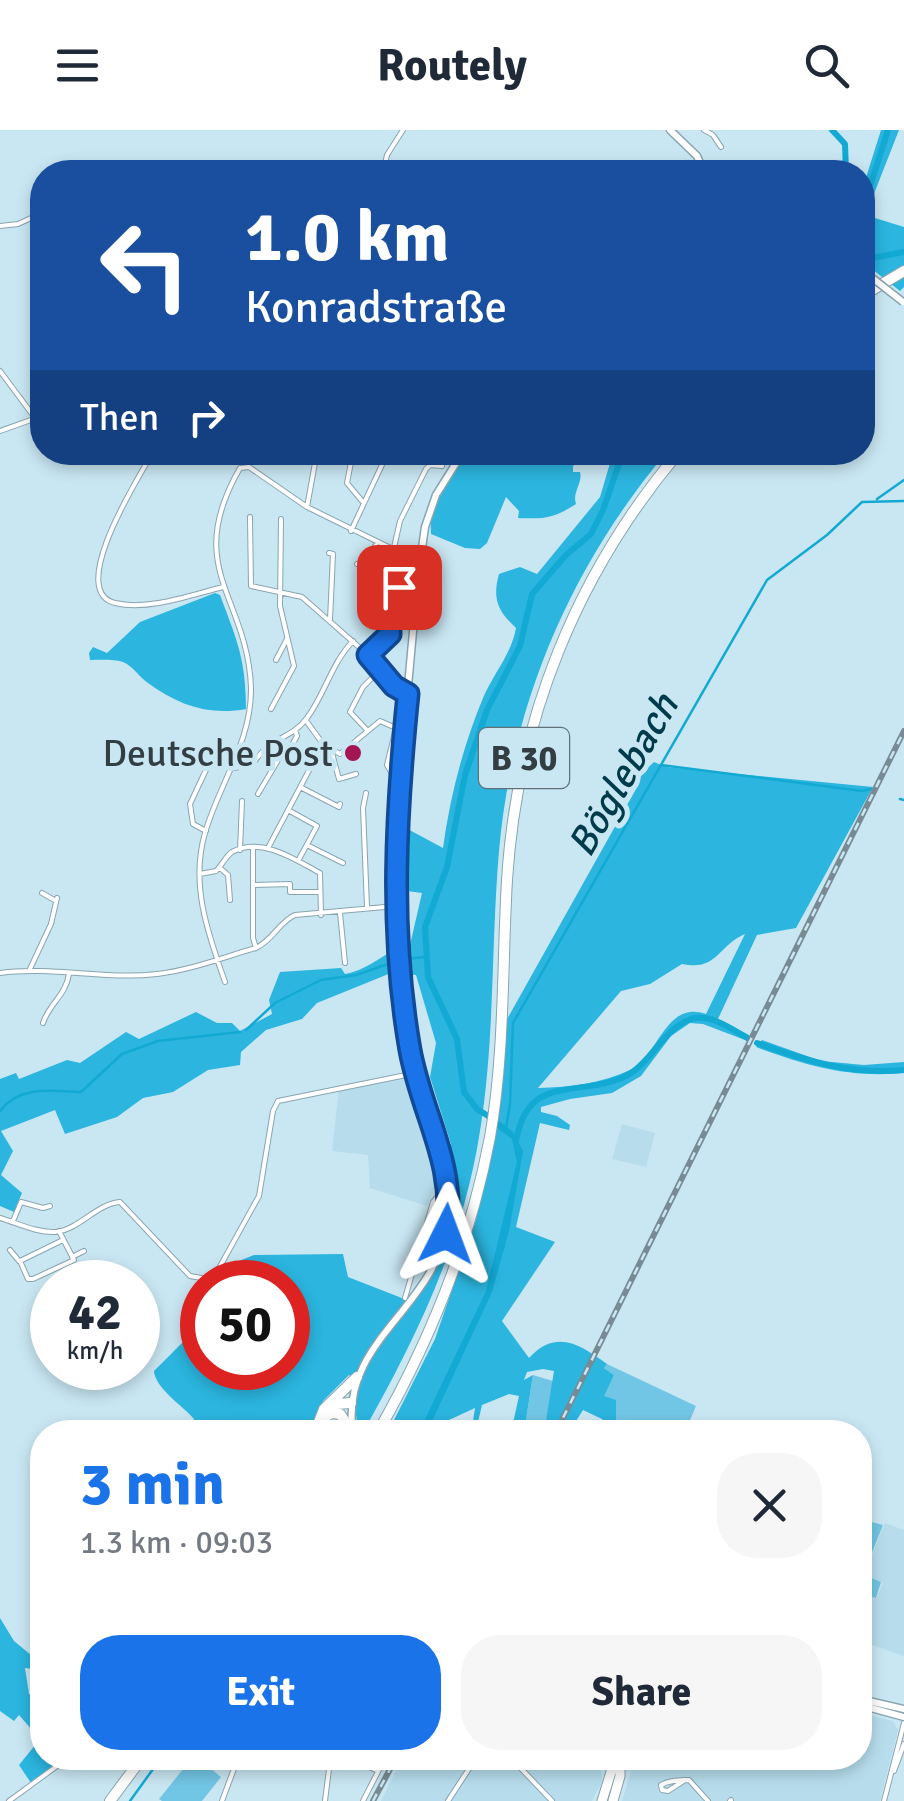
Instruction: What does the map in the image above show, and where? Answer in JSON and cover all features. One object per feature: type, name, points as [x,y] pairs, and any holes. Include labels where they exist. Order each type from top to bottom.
[{"type":"highway","points":[[875,292],[904,275]]},
{"type":"highway","name":"B 30","points":[[492,1101],[503,851],[523,734],[540,678],[581,584],[626,510],[661,465]]},
{"type":"highway","name":"B 30","points":[[385,1420],[428,1336],[460,1257],[487,1132],[514,814],[538,705],[573,615],[604,555],[669,465]]},
{"type":"highway","name":"B 30","points":[[383,1420],[440,1295],[487,1132]]},
{"type":"highway","points":[[319,1420],[357,1377]]},
{"type":"highway","points":[[331,1402],[342,1398],[351,1404]]},
{"type":"highway","points":[[322,1418],[336,1404],[351,1404]]},
{"type":"highway","points":[[322,1418],[332,1412],[344,1420]]},
{"type":"highway","points":[[110,1801],[133,1770]]},
{"type":"highway","points":[[118,1801],[141,1770]]},
{"type":"main road","points":[[673,131],[698,160]]},
{"type":"main road","points":[[875,280],[903,302]]},
{"type":"main road","points":[[352,1420],[357,1377],[371,1351],[413,1302],[431,1274],[446,1234],[450,1194],[443,1154],[416,1073],[407,1026],[396,906],[400,772],[417,563],[430,507],[453,465]]},
{"type":"main road","points":[[872,1703],[894,1706],[904,1716]]},
{"type":"main road","points":[[872,1706],[904,1716]]},
{"type":"main road","points":[[602,1801],[612,1770]]},
{"type":"main road","points":[[613,1801],[619,1770]]},
{"type":"street","points":[[386,160],[403,130]]},
{"type":"street","points":[[704,130],[720,146]]},
{"type":"street","points":[[0,226],[30,218]]},
{"type":"street","points":[[0,372],[30,413]]},
{"type":"street","points":[[0,430],[30,419]]},
{"type":"street","points":[[147,465],[107,541],[96,580],[99,592],[112,602],[130,604],[223,587]]},
{"type":"street","points":[[307,507],[314,465]]},
{"type":"street","points":[[350,465],[346,483],[363,502]]},
{"type":"street","points":[[351,531],[382,465]]},
{"type":"street","points":[[393,552],[406,508],[430,465]]},
{"type":"street","points":[[225,982],[204,915],[200,874],[206,832],[244,736],[251,692],[246,654],[216,558],[218,519],[240,468],[244,466],[307,507],[417,563],[389,605],[390,634],[368,655]]},
{"type":"street","points":[[250,517],[251,586],[302,597],[368,655],[394,686],[408,694]]},
{"type":"street","points":[[271,708],[294,666],[280,606],[281,519]]},
{"type":"street","points":[[357,564],[363,566],[376,544]]},
{"type":"street","points":[[329,553],[333,554],[330,620]]},
{"type":"street","points":[[276,660],[287,639]]},
{"type":"street","points":[[233,768],[248,768],[268,743],[306,720],[332,669],[353,641]]},
{"type":"street","points":[[367,730],[350,712],[363,687],[381,669]]},
{"type":"street","points":[[306,720],[323,744],[340,754],[380,721],[396,728],[387,765],[391,772],[400,772]]},
{"type":"street","points":[[258,794],[280,755],[287,754],[295,730]]},
{"type":"street","points":[[206,832],[193,824],[190,804],[221,738]]},
{"type":"street","points":[[268,848],[323,744]]},
{"type":"street","points":[[332,751],[339,779],[356,774]]},
{"type":"street","points":[[301,788],[339,808],[340,804]]},
{"type":"street","points":[[366,792],[363,808],[367,910]]},
{"type":"street","points":[[240,850],[242,802]]},
{"type":"street","points":[[288,810],[317,826],[298,861]]},
{"type":"street","points":[[307,845],[343,864]]},
{"type":"street","points":[[200,874],[220,868],[228,854],[268,848],[320,873],[321,915]]},
{"type":"street","points":[[253,849],[252,938],[256,948]]},
{"type":"street","points":[[220,868],[228,875],[230,900]]},
{"type":"street","points":[[252,884],[290,884],[290,892],[320,892]]},
{"type":"street","points":[[29,971],[51,924],[56,899],[42,893]]},
{"type":"street","points":[[0,974],[158,974],[256,948],[290,917],[396,906]]},
{"type":"street","points":[[340,913],[344,963]]},
{"type":"street","points":[[43,1023],[66,988],[69,974]]},
{"type":"street","points":[[0,1218],[60,1232],[110,1203],[120,1202],[194,1278],[207,1279],[218,1270],[259,1196],[278,1100],[416,1073]]},
{"type":"street","points":[[405,1298],[433,1202],[450,1194]]},
{"type":"street","points":[[13,1222],[21,1202],[50,1206]]},
{"type":"street","points":[[20,1261],[28,1278],[34,1280],[74,1260],[60,1232]]},
{"type":"street","points":[[10,1250],[15,1260],[20,1261],[63,1240]]},
{"type":"street","points":[[72,1257],[84,1252]]},
{"type":"street","points":[[894,1706],[904,1700]]},
{"type":"street","points":[[884,1801],[904,1716]]},
{"type":"street","points":[[892,1774],[904,1744]]},
{"type":"street","points":[[9,1801],[52,1770]]},
{"type":"street","points":[[222,1801],[234,1770]]},
{"type":"street","points":[[325,1801],[331,1770]]},
{"type":"street","points":[[363,1801],[378,1772],[374,1770]]},
{"type":"street","points":[[448,1801],[468,1770]]},
{"type":"street","points":[[522,1770],[552,1801]]},
{"type":"street","points":[[685,1780],[692,1781],[708,1801]]},
{"type":"shaded area","points":[[881,130],[899,130],[875,191],[875,160],[872,160]]},
{"type":"shaded area","points":[[875,218],[904,227],[904,287],[900,291],[875,271]]},
{"type":"shaded area","points":[[456,465],[574,465],[573,472],[580,472],[576,504],[548,517],[518,518],[519,511],[506,497],[487,543],[480,549],[465,548],[431,534],[430,507]]},
{"type":"shaded area","points":[[609,465],[657,465],[602,542],[575,590],[552,639],[517,742],[499,851],[488,1062],[480,1131],[462,1211],[435,1287],[370,1420],[357,1420],[359,1382],[349,1375],[323,1401],[315,1420],[194,1420],[160,1384],[160,1365],[180,1345],[180,1390],[310,1390],[310,1260],[242,1260],[254,1255],[343,1254],[348,1277],[412,1302],[431,1274],[450,1208],[443,1155],[451,1144],[430,1077],[436,1043],[416,975],[391,973],[317,1003],[302,1019],[266,1030],[241,1052],[240,1065],[208,1070],[173,1092],[143,1098],[117,1117],[65,1134],[55,1110],[1,1131],[13,1151],[1,1175],[22,1193],[14,1212],[0,1206],[0,1079],[16,1073],[19,1079],[67,1060],[80,1063],[126,1032],[139,1039],[196,1012],[217,1023],[232,1023],[240,1031],[272,1014],[269,1000],[280,972],[341,968],[345,974],[410,945],[422,893],[399,890],[402,826],[443,848],[453,791],[469,735],[516,628],[498,604],[499,574],[520,567],[537,574],[600,497]]},
{"type":"shaded area","points":[[215,593],[220,595],[239,650],[246,709],[219,711],[194,707],[159,691],[123,662],[90,660],[93,647],[107,653],[140,622]]},
{"type":"shaded area","points":[[654,762],[666,767],[873,787],[796,928],[757,935],[718,1019],[749,1035],[745,1040],[690,1023],[671,1036],[641,1076],[612,1093],[541,1107],[541,1112],[570,1125],[569,1130],[540,1123],[516,1227],[555,1242],[502,1321],[529,1358],[539,1349],[559,1342],[578,1346],[607,1364],[604,1368],[614,1375],[604,1396],[616,1400],[616,1420],[603,1420],[583,1410],[577,1420],[546,1420],[554,1371],[543,1369],[527,1372],[524,1380],[533,1375],[526,1420],[514,1420],[519,1396],[509,1394],[482,1405],[478,1420],[473,1420],[475,1408],[449,1420],[394,1420],[435,1339],[476,1220],[495,1135],[506,1021],[642,773]],"holes":[[[745,934],[706,1014],[692,1012],[672,1022],[630,1070],[585,1084],[538,1088],[621,991],[650,984],[682,964],[710,961]]]},
{"type":"shaded area","points":[[762,1040],[821,1061],[864,1065],[904,1062],[904,1073],[865,1074],[811,1065],[756,1047]]},
{"type":"shaded area","points":[[410,1077],[440,1169],[440,1190],[435,1186],[427,1206],[370,1188],[368,1155],[332,1151],[339,1088]]},
{"type":"shaded area","points":[[498,1120],[513,1132],[523,1151],[509,1231],[492,1292],[433,1420],[425,1420],[486,1291],[517,1162],[512,1139],[497,1128]]},
{"type":"shaded area","points":[[622,1124],[655,1133],[646,1167],[612,1159]]},
{"type":"shaded area","points":[[607,1364],[696,1406],[690,1420],[615,1420],[603,1396],[614,1375],[604,1368]]},
{"type":"shaded area","points":[[533,1375],[553,1381],[546,1420],[526,1420]]},
{"type":"shaded area","points":[[872,1522],[883,1525],[872,1552]]},
{"type":"shaded area","points":[[885,1523],[904,1530],[904,1656],[872,1645],[872,1597],[877,1598],[883,1583],[872,1578],[872,1555]]},
{"type":"shaded area","points":[[872,1578],[881,1582],[876,1598],[872,1597]]},
{"type":"shaded area","points":[[0,1618],[14,1641],[30,1654],[30,1669],[25,1668],[30,1728],[19,1715],[14,1721],[0,1711]]},
{"type":"shaded area","points":[[872,1716],[893,1721],[898,1730],[880,1801],[622,1801],[631,1770],[872,1770]]},
{"type":"shaded area","points":[[30,1751],[30,1770],[52,1770],[31,1783],[19,1765]]},
{"type":"shaded area","points":[[182,1770],[212,1770],[221,1777],[202,1801],[159,1799]]},
{"type":"shaded area","points":[[396,1770],[602,1770],[602,1782],[592,1801],[381,1801]]},
{"type":"waterway","points":[[832,130],[845,144],[846,160]]},
{"type":"waterway","points":[[875,170],[888,130]]},
{"type":"waterway","points":[[875,258],[904,252]]},
{"type":"waterway","points":[[493,1119],[477,1109],[464,1092],[457,1039],[428,977],[425,927],[447,867],[465,775],[487,710],[520,646],[532,594],[566,555],[591,534],[619,465]]},
{"type":"waterway","points":[[877,499],[904,480]]},
{"type":"waterway","name":"Böglebach","points":[[506,1128],[513,1023],[767,580],[827,535],[862,502],[904,501]]},
{"type":"waterway","points":[[661,765],[862,791],[871,789]]},
{"type":"waterway","points":[[900,799],[904,800]]},
{"type":"waterway","points":[[406,959],[425,957]]},
{"type":"waterway","points":[[246,1030],[275,1003],[321,980],[356,975],[397,961]]},
{"type":"waterway","points":[[516,1140],[525,1113],[537,1100],[557,1091],[622,1078],[641,1065],[675,1028],[691,1019],[714,1020],[749,1039]]},
{"type":"waterway","points":[[0,1111],[27,1093],[81,1092],[122,1054],[158,1041],[240,1032]]},
{"type":"waterway","points":[[757,1043],[829,1065],[904,1070]]},
{"type":"waterway","points":[[130,1801],[152,1770]]},
{"type":"railway","points":[[562,1420],[904,731]]},
{"type":"railway","points":[[373,1801],[390,1770]]},
{"type":"place","name":"Deutsche Post","points":[[353,753]]},
{"type":"route","points":[[399,587],[389,605],[390,634],[368,655],[394,686],[408,694],[397,802],[396,906],[410,1050],[448,1182],[446,1234]]}]
